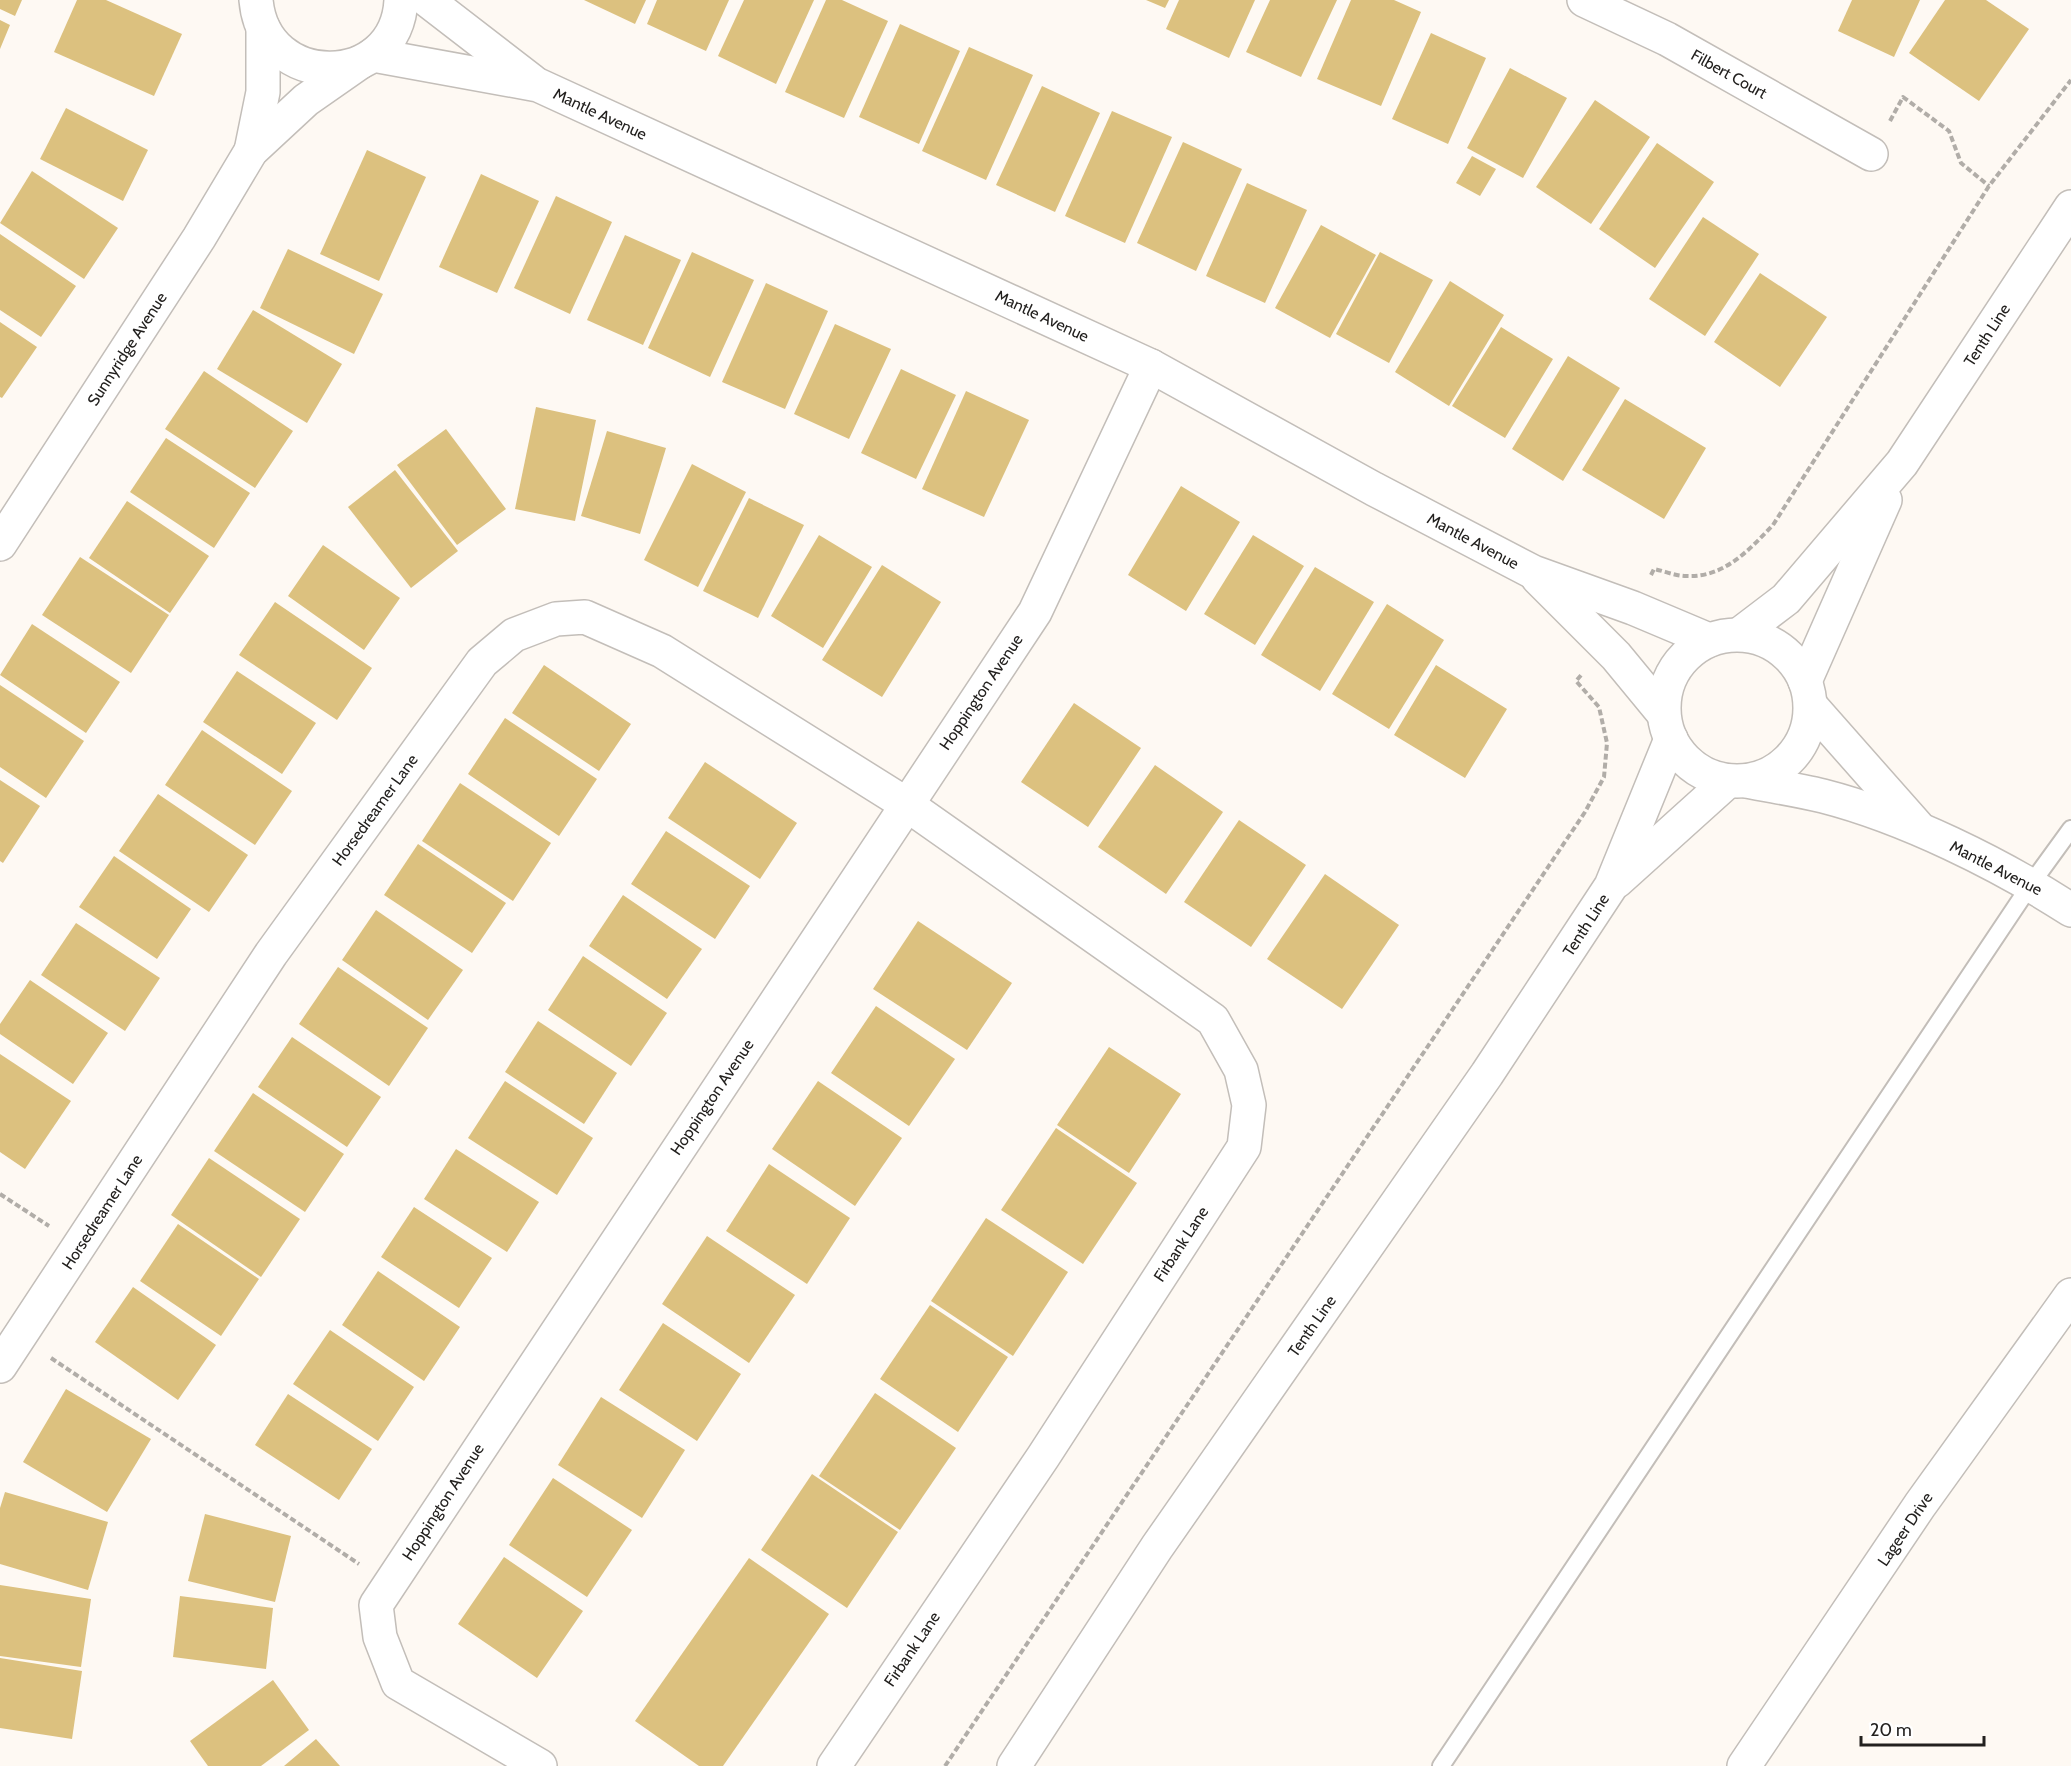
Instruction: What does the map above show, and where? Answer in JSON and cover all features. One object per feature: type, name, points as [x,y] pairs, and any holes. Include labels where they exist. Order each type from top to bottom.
[{"type":"street","name":"Sunnyridge Avenue","points":[[0,544],[199,238],[251,151],[306,100],[366,59],[387,40],[397,22],[401,0]]},
{"type":"street","name":"Mantle Avenue","points":[[427,0],[455,19],[538,85],[1151,366],[1533,572],[1633,608],[1724,637]]},
{"type":"street","name":"Filbert Court","points":[[1584,0],[1667,39],[1871,154]]},
{"type":"street","name":"Sunnyridge Avenue","points":[[251,151],[264,92],[254,10]]},
{"type":"street","points":[[254,10],[275,47],[293,61],[315,68],[337,69],[366,59]]},
{"type":"street","name":"Mantle Avenue","points":[[366,59],[538,85]]},
{"type":"street","name":"Tenth Line","points":[[1724,637],[1786,599],[1902,463],[2071,207]]},
{"type":"street","name":"Hoppington Avenue","points":[[540,1766],[398,1683],[380,1637],[376,1605],[1035,612],[1151,366]]},
{"type":"street","name":"Tenth Line","points":[[1808,694],[1842,592],[1902,463]]},
{"type":"street","name":"Mantle Avenue","points":[[1533,572],[1605,646],[1667,726]]},
{"type":"street","name":"Horsedreamer Lane","points":[[0,1366],[271,954],[482,662],[514,635],[556,619],[585,617],[662,651],[906,804]]},
{"type":"street","points":[[1724,637],[1761,638],[1779,648],[1795,663],[1808,694],[1808,728],[1799,747],[1785,764],[1767,775],[1738,781],[1705,774],[1684,760],[1667,726],[1665,690],[1674,669],[1689,652],[1724,637]]},
{"type":"street","name":"Mantle Avenue","points":[[1808,694],[1920,830]]},
{"type":"street","name":"Tenth Line","points":[[1014,1766],[1157,1547],[1487,1074],[1611,886],[1667,726]]},
{"type":"street","name":"Mantle Avenue","points":[[1738,781],[1825,797],[1920,830],[2031,884],[2071,910]]},
{"type":"street","name":"Tenth Line","points":[[1611,886],[1738,781]]},
{"type":"street","name":"Firbank Lane","points":[[834,1766],[1043,1457],[1244,1147],[1249,1105],[1241,1070],[1213,1020],[906,804]]},
{"type":"street","name":"Lageer Drive","points":[[1744,1766],[1920,1505],[2071,1295]]},
{"type":"lane","points":[[1441,1766],[2031,884],[2071,829]]},
{"type":"path","points":[[1633,608],[1654,569],[1687,576],[1719,570],[1744,555],[1773,525],[1989,186],[2071,80]]},
{"type":"path","points":[[1871,154],[1903,97],[1949,131],[1961,163],[1989,186]]},
{"type":"path","points":[[945,1766],[1585,813],[1604,777],[1607,743],[1599,707],[1576,681],[1605,646]]},
{"type":"path","points":[[0,1194],[79,1246]]},
{"type":"path","points":[[20,1337],[390,1584]]},
{"type":"building","points":[[0,0],[22,0],[15,16],[0,9]]},
{"type":"building","points":[[77,0],[106,0],[182,34],[154,96],[54,52]]},
{"type":"building","points":[[584,0],[646,0],[635,24]]},
{"type":"building","points":[[657,0],[729,0],[706,51],[647,24]]},
{"type":"building","points":[[744,0],[814,0],[776,84],[718,56]]},
{"type":"building","points":[[826,0],[842,0],[888,21],[844,118],[785,92]]},
{"type":"building","points":[[1146,0],[1169,0],[1165,8]]},
{"type":"building","points":[[1179,0],[1255,0],[1229,58],[1166,29]]},
{"type":"building","points":[[1270,0],[1337,0],[1301,77],[1246,52]]},
{"type":"building","points":[[1351,0],[1394,0],[1421,12],[1381,106],[1317,79]]},
{"type":"building","points":[[1852,0],[1920,0],[1894,57],[1838,31]]},
{"type":"building","points":[[1945,0],[1986,0],[2029,29],[1979,101],[1909,53]]},
{"type":"building","points":[[0,20],[10,25],[0,49]]},
{"type":"building","points":[[900,24],[960,51],[919,144],[859,117]]},
{"type":"building","points":[[1431,33],[1486,58],[1448,144],[1392,119]]},
{"type":"building","points":[[969,47],[1033,75],[986,180],[922,151]]},
{"type":"building","points":[[1510,68],[1567,98],[1523,178],[1467,148]]},
{"type":"building","points":[[1042,86],[1100,113],[1055,212],[996,185]]},
{"type":"building","points":[[1595,100],[1650,137],[1591,224],[1536,187]]},
{"type":"building","points":[[66,108],[148,150],[123,201],[40,159]]},
{"type":"building","points":[[1112,111],[1172,137],[1125,243],[1065,216]]},
{"type":"building","points":[[1183,142],[1242,169],[1196,271],[1137,243]]},
{"type":"building","points":[[1657,143],[1714,182],[1655,268],[1599,229]]},
{"type":"building","points":[[367,150],[426,177],[379,281],[320,254]]},
{"type":"building","points":[[1472,156],[1496,169],[1480,196],[1456,183]]},
{"type":"building","points":[[32,171],[118,228],[84,279],[0,223]]},
{"type":"building","points":[[481,174],[539,201],[497,293],[439,267]]},
{"type":"building","points":[[1247,183],[1307,210],[1265,303],[1206,276]]},
{"type":"building","points":[[556,196],[612,222],[570,314],[514,288]]},
{"type":"building","points":[[1703,217],[1759,254],[1705,336],[1649,299]]},
{"type":"building","points":[[1321,225],[1376,255],[1330,338],[1275,308]]},
{"type":"building","points":[[0,234],[76,286],[41,337],[0,310]]},
{"type":"building","points":[[625,235],[681,260],[643,345],[587,320]]},
{"type":"building","points":[[288,249],[383,294],[354,354],[260,308]]},
{"type":"building","points":[[692,252],[754,280],[710,377],[648,348]]},
{"type":"building","points":[[1380,252],[1433,280],[1389,363],[1336,334]]},
{"type":"building","points":[[1760,273],[1827,317],[1780,387],[1714,342]]},
{"type":"building","points":[[1450,281],[1504,315],[1449,406],[1395,372]]},
{"type":"building","points":[[766,283],[828,311],[785,409],[722,382]]},
{"type":"building","points":[[253,310],[342,364],[307,423],[217,369]]},
{"type":"building","points":[[0,322],[37,347],[2,398],[0,397]]},
{"type":"building","points":[[835,324],[891,349],[849,439],[794,414]]},
{"type":"building","points":[[1501,327],[1553,359],[1505,438],[1452,406]]},
{"type":"building","points":[[1568,356],[1620,388],[1563,481],[1512,449]]},
{"type":"building","points":[[901,369],[956,395],[916,479],[861,453]]},
{"type":"building","points":[[204,371],[293,431],[255,488],[165,429]]},
{"type":"building","points":[[966,391],[1029,420],[984,517],[922,489]]},
{"type":"building","points":[[1625,399],[1706,448],[1664,519],[1582,470]]},
{"type":"building","points":[[536,407],[596,420],[575,521],[515,509]]},
{"type":"building","points":[[446,429],[506,509],[457,545],[397,465]]},
{"type":"building","points":[[607,431],[666,448],[640,534],[581,516]]},
{"type":"building","points":[[166,438],[250,493],[214,548],[130,492]]},
{"type":"building","points":[[692,464],[746,492],[698,587],[644,560]]},
{"type":"building","points":[[395,470],[458,551],[411,588],[348,507]]},
{"type":"building","points":[[1181,486],[1240,522],[1186,611],[1128,575]]},
{"type":"building","points":[[749,498],[804,525],[758,618],[703,591]]},
{"type":"building","points":[[127,501],[209,556],[170,613],[89,558]]},
{"type":"building","points":[[819,535],[872,567],[823,648],[771,616]]},
{"type":"building","points":[[1253,535],[1304,566],[1255,645],[1204,614]]},
{"type":"building","points":[[323,545],[400,598],[364,650],[288,596]]},
{"type":"building","points":[[80,557],[169,615],[131,673],[42,615]]},
{"type":"building","points":[[882,565],[941,602],[882,697],[822,660]]},
{"type":"building","points":[[1315,567],[1374,602],[1320,691],[1261,655]]},
{"type":"building","points":[[275,602],[372,668],[337,720],[239,655]]},
{"type":"building","points":[[1387,604],[1444,640],[1389,729],[1332,694]]},
{"type":"building","points":[[32,624],[120,682],[86,733],[0,675]]},
{"type":"building","points":[[544,665],[631,724],[599,771],[512,713]]},
{"type":"building","points":[[1436,665],[1507,709],[1465,778],[1394,735]]},
{"type":"building","points":[[237,671],[316,723],[282,774],[203,722]]},
{"type":"building","points":[[0,685],[84,741],[46,798],[0,767]]},
{"type":"building","points":[[1074,703],[1141,748],[1088,827],[1021,782]]},
{"type":"building","points":[[505,718],[597,779],[559,836],[468,774]]},
{"type":"building","points":[[202,730],[292,791],[255,845],[165,785]]},
{"type":"building","points":[[705,762],[797,823],[760,879],[668,818]]},
{"type":"building","points":[[1155,765],[1223,812],[1166,894],[1098,847]]},
{"type":"building","points":[[0,780],[40,806],[3,863],[0,861]]},
{"type":"building","points":[[460,783],[551,843],[513,901],[422,841]]},
{"type":"building","points":[[158,794],[248,855],[209,912],[119,851]]},
{"type":"building","points":[[1239,820],[1306,865],[1251,947],[1184,902]]},
{"type":"building","points":[[666,831],[750,886],[715,939],[631,884]]},
{"type":"building","points":[[418,844],[506,903],[472,953],[384,895]]},
{"type":"building","points":[[114,856],[191,909],[157,959],[79,907]]},
{"type":"building","points":[[1325,874],[1399,925],[1342,1009],[1267,959]]},
{"type":"building","points":[[623,895],[702,949],[667,999],[589,946]]},
{"type":"building","points":[[376,910],[463,970],[428,1020],[342,960]]},
{"type":"building","points":[[918,921],[1012,983],[967,1050],[873,989]]},
{"type":"building","points":[[76,923],[160,978],[125,1031],[41,975]]},
{"type":"building","points":[[583,956],[667,1013],[631,1066],[548,1010]]},
{"type":"building","points":[[338,967],[428,1028],[389,1086],[299,1024]]},
{"type":"building","points":[[30,980],[108,1033],[73,1084],[0,1034],[0,1024]]},
{"type":"building","points":[[876,1006],[955,1059],[909,1126],[831,1073]]},
{"type":"building","points":[[538,1021],[617,1073],[584,1124],[505,1072]]},
{"type":"building","points":[[292,1037],[381,1097],[347,1147],[258,1087]]},
{"type":"building","points":[[1109,1047],[1181,1094],[1129,1173],[1057,1125]]},
{"type":"building","points":[[0,1054],[71,1101],[25,1169],[0,1152]]},
{"type":"building","points":[[505,1081],[593,1138],[557,1195],[468,1138]]},
{"type":"building","points":[[818,1081],[902,1138],[855,1206],[772,1149]]},
{"type":"building","points":[[253,1093],[344,1154],[305,1212],[214,1151]]},
{"type":"building","points":[[1056,1128],[1137,1183],[1083,1264],[1001,1210]]},
{"type":"building","points":[[456,1149],[539,1202],[507,1252],[424,1199]]},
{"type":"building","points":[[209,1158],[300,1219],[261,1277],[171,1215]]},
{"type":"building","points":[[769,1164],[850,1218],[807,1284],[726,1231]]},
{"type":"building","points":[[414,1207],[492,1258],[459,1308],[381,1257]]},
{"type":"building","points":[[986,1218],[1068,1272],[1013,1356],[931,1301]]},
{"type":"building","points":[[178,1224],[259,1279],[221,1336],[140,1281]]},
{"type":"building","points":[[707,1236],[795,1295],[749,1363],[662,1304]]},
{"type":"building","points":[[378,1271],[460,1327],[424,1381],[342,1325]]},
{"type":"building","points":[[133,1287],[216,1345],[178,1400],[95,1342]]},
{"type":"building","points":[[930,1305],[1008,1357],[958,1432],[880,1379]]},
{"type":"building","points":[[663,1323],[741,1374],[697,1441],[619,1390]]},
{"type":"building","points":[[330,1330],[414,1387],[378,1441],[293,1384]]},
{"type":"building","points":[[66,1389],[151,1439],[107,1512],[23,1462]]},
{"type":"building","points":[[875,1393],[956,1448],[900,1530],[819,1476]]},
{"type":"building","points":[[288,1394],[372,1449],[339,1500],[255,1445]]},
{"type":"building","points":[[601,1397],[685,1450],[642,1518],[558,1465]]},
{"type":"building","points":[[812,1474],[898,1532],[847,1608],[761,1550]]},
{"type":"building","points":[[553,1478],[632,1530],[587,1597],[509,1545]]},
{"type":"building","points":[[5,1492],[108,1522],[88,1590],[0,1564],[0,1508]]},
{"type":"building","points":[[205,1514],[291,1536],[275,1602],[188,1581]]},
{"type":"building","points":[[504,1557],[583,1611],[537,1678],[458,1624]]},
{"type":"building","points":[[749,1558],[829,1614],[723,1766],[699,1766],[635,1721]]},
{"type":"building","points":[[0,1585],[91,1599],[81,1667],[0,1656]]},
{"type":"building","points":[[180,1596],[273,1608],[266,1669],[173,1657]]},
{"type":"building","points":[[0,1658],[82,1671],[72,1739],[0,1728]]},
{"type":"building","points":[[273,1680],[309,1730],[261,1766],[208,1766],[190,1741]]},
{"type":"building","points":[[316,1739],[340,1766],[284,1766]]}]
